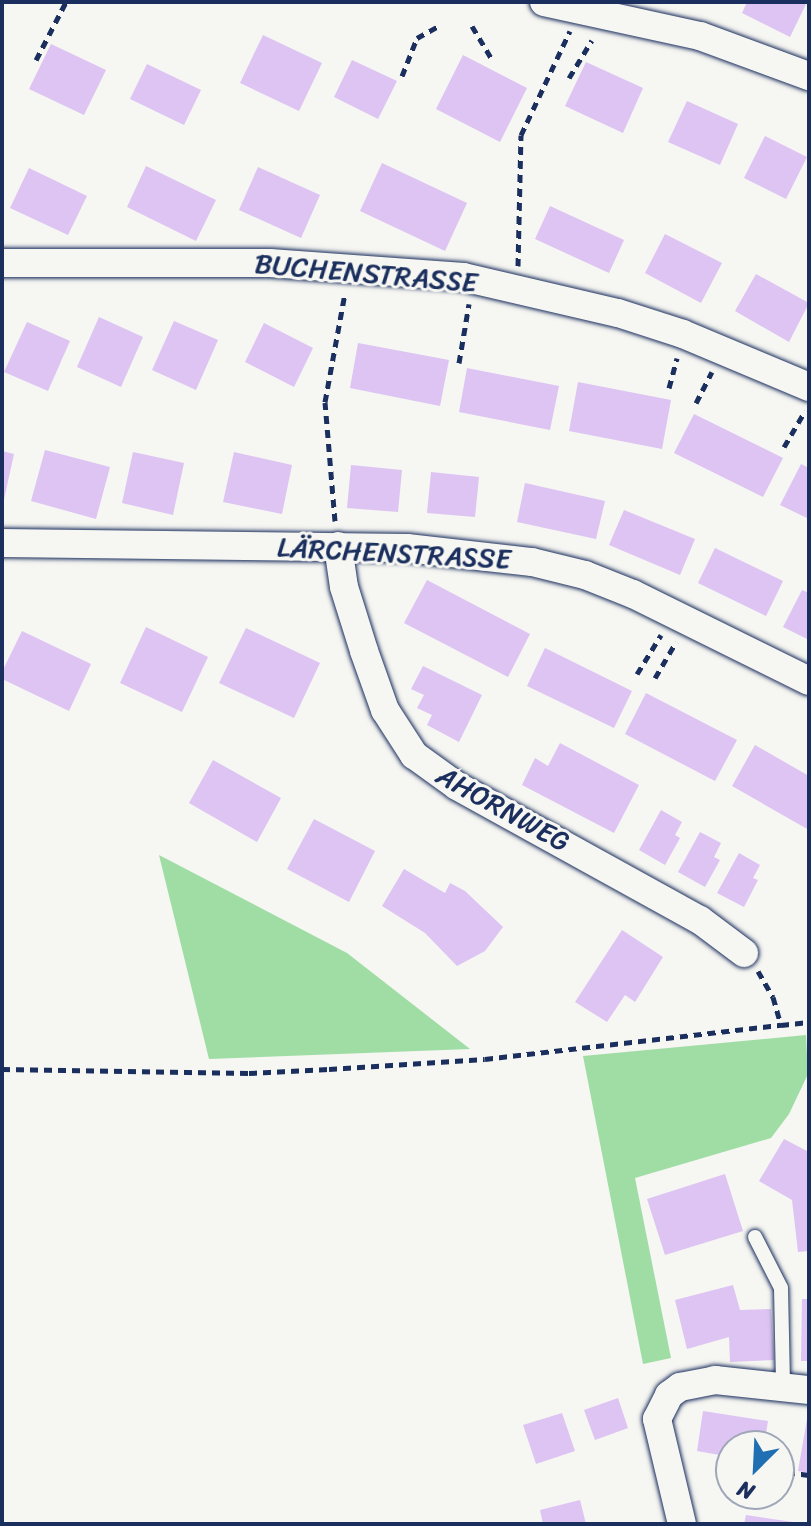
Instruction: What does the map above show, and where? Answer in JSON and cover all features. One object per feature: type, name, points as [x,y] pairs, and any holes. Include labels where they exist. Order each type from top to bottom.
[{"type":"street","points":[[544,2],[654,13],[809,76]]},
{"type":"street","name":"BUCHENSTRASSE","points":[[2,263],[351,266],[474,279],[683,334],[809,387]]},
{"type":"street","name":"LÄRCHENSTRASSE","points":[[2,543],[338,546],[421,549],[532,562],[585,575],[681,617],[809,681]]},
{"type":"street","name":"AHORNWEG","points":[[338,546],[347,599],[385,710],[414,755],[457,786],[700,920],[744,953]]},
{"type":"street","points":[[682,1524],[657,1419],[669,1395],[680,1387],[715,1380],[796,1388]]},
{"type":"lane","points":[[755,1237],[781,1288],[796,1388]]},
{"type":"path","points":[[36,60],[66,2]]},
{"type":"path","points":[[517,288],[521,135],[581,8]]},
{"type":"path","points":[[402,76],[417,38],[440,25]]},
{"type":"path","points":[[472,26],[491,58]]},
{"type":"path","points":[[569,78],[591,39],[600,42]]},
{"type":"path","points":[[338,546],[325,402],[351,266]]},
{"type":"path","points":[[459,363],[474,279]]},
{"type":"path","points":[[784,447],[809,404]]},
{"type":"path","points":[[637,674],[681,617]]},
{"type":"path","points":[[655,678],[681,617]]},
{"type":"path","points":[[744,953],[764,979],[781,1025]]},
{"type":"path","points":[[2,1069],[249,1073],[329,1069],[485,1059],[809,1022]]},
{"type":"green space","points":[[159,855],[347,953],[470,1049],[209,1059]]},
{"type":"green space","points":[[806,1035],[808,1074],[789,1114],[771,1138],[635,1178],[671,1358],[643,1364],[583,1056]]},
{"type":"building","points":[[747,2],[807,2],[790,37],[742,13]]},
{"type":"building","points":[[263,35],[322,63],[299,111],[240,83]]},
{"type":"building","points":[[51,44],[106,70],[84,115],[29,89]]},
{"type":"building","points":[[463,55],[527,88],[500,142],[436,109]]},
{"type":"building","points":[[352,60],[397,81],[378,119],[334,97]]},
{"type":"building","points":[[586,62],[643,88],[623,133],[565,106]]},
{"type":"building","points":[[147,64],[201,90],[184,125],[130,99]]},
{"type":"building","points":[[687,101],[738,124],[720,165],[668,142]]},
{"type":"building","points":[[765,136],[807,157],[786,199],[744,178]]},
{"type":"building","points":[[382,163],[467,203],[445,251],[360,211]]},
{"type":"building","points":[[146,166],[216,200],[196,241],[127,207]]},
{"type":"building","points":[[258,167],[320,195],[301,238],[239,210]]},
{"type":"building","points":[[29,168],[87,196],[68,235],[10,208]]},
{"type":"building","points":[[550,206],[624,240],[609,273],[535,239]]},
{"type":"building","points":[[665,234],[722,263],[701,303],[645,273]]},
{"type":"building","points":[[756,274],[809,303],[789,342],[735,311]]},
{"type":"building","points":[[99,317],[143,337],[121,387],[77,367]]},
{"type":"building","points":[[174,321],[218,340],[196,390],[152,370]]},
{"type":"building","points":[[27,322],[70,341],[48,391],[4,372]]},
{"type":"building","points":[[264,323],[313,348],[294,387],[245,362]]},
{"type":"building","points":[[358,343],[449,360],[440,406],[350,388]]},
{"type":"building","points":[[467,368],[559,386],[550,430],[459,412]]},
{"type":"building","points":[[578,382],[671,400],[662,449],[569,431]]},
{"type":"building","points":[[694,414],[783,458],[763,497],[674,453]]},
{"type":"building","points":[[45,450],[110,467],[96,519],[31,501]]},
{"type":"building","points":[[2,451],[14,454],[3,504],[2,504]]},
{"type":"building","points":[[133,452],[184,463],[173,515],[122,503]]},
{"type":"building","points":[[234,452],[292,465],[282,514],[223,502]]},
{"type":"building","points":[[801,464],[809,468],[809,519],[780,505]]},
{"type":"building","points":[[351,465],[402,470],[398,512],[347,508]]},
{"type":"building","points":[[431,472],[479,477],[475,517],[427,513]]},
{"type":"building","points":[[525,483],[605,501],[596,539],[517,522]]},
{"type":"building","points":[[624,510],[695,539],[680,575],[609,545]]},
{"type":"building","points":[[715,548],[783,581],[766,616],[698,583]]},
{"type":"building","points":[[427,580],[530,634],[508,677],[404,623]]},
{"type":"building","points":[[802,590],[809,593],[809,640],[783,627]]},
{"type":"building","points":[[146,627],[208,657],[182,712],[120,683]]},
{"type":"building","points":[[246,628],[320,663],[294,718],[219,683]]},
{"type":"building","points":[[22,631],[91,664],[69,711],[2,679],[2,672]]},
{"type":"building","points":[[545,648],[632,691],[614,728],[527,686]]},
{"type":"building","points":[[423,666],[482,695],[459,742],[427,725],[432,715],[417,708],[424,695],[411,689]]},
{"type":"building","points":[[646,693],[737,740],[715,781],[625,734]]},
{"type":"building","points":[[560,743],[639,785],[614,833],[522,785],[535,758],[548,766]]},
{"type":"building","points":[[755,745],[809,776],[809,830],[732,786]]},
{"type":"building","points":[[213,760],[281,798],[257,842],[189,803]]},
{"type":"building","points":[[661,810],[682,822],[675,835],[680,838],[665,865],[639,850]]},
{"type":"building","points":[[314,819],[375,851],[349,902],[287,869]]},
{"type":"building","points":[[700,832],[721,843],[714,857],[720,860],[705,887],[678,872]]},
{"type":"building","points":[[739,853],[760,865],[753,878],[758,880],[744,907],[717,893]]},
{"type":"building","points":[[404,869],[445,893],[450,883],[465,891],[503,927],[485,951],[457,966],[425,933],[382,906]]},
{"type":"building","points":[[622,930],[663,957],[635,1002],[625,995],[607,1022],[575,1002]]},
{"type":"building","points":[[784,1139],[809,1152],[809,1251],[798,1252],[792,1200],[759,1181]]},
{"type":"building","points":[[725,1174],[743,1231],[665,1255],[647,1199]]},
{"type":"building","points":[[733,1285],[740,1310],[771,1309],[774,1360],[730,1362],[729,1337],[687,1349],[675,1300]]},
{"type":"building","points":[[802,1299],[809,1299],[809,1361],[801,1361]]},
{"type":"building","points":[[618,1398],[628,1428],[595,1440],[584,1410]]},
{"type":"building","points":[[703,1411],[768,1421],[767,1430],[715,1430],[715,1454],[697,1451]]},
{"type":"building","points":[[562,1413],[575,1451],[536,1464],[523,1425]]},
{"type":"building","points":[[809,1419],[809,1473],[798,1471]]},
{"type":"building","points":[[580,1500],[586,1524],[543,1524],[540,1510]]},
{"type":"building","points":[[746,1515],[793,1522],[793,1524],[744,1524]]}]
